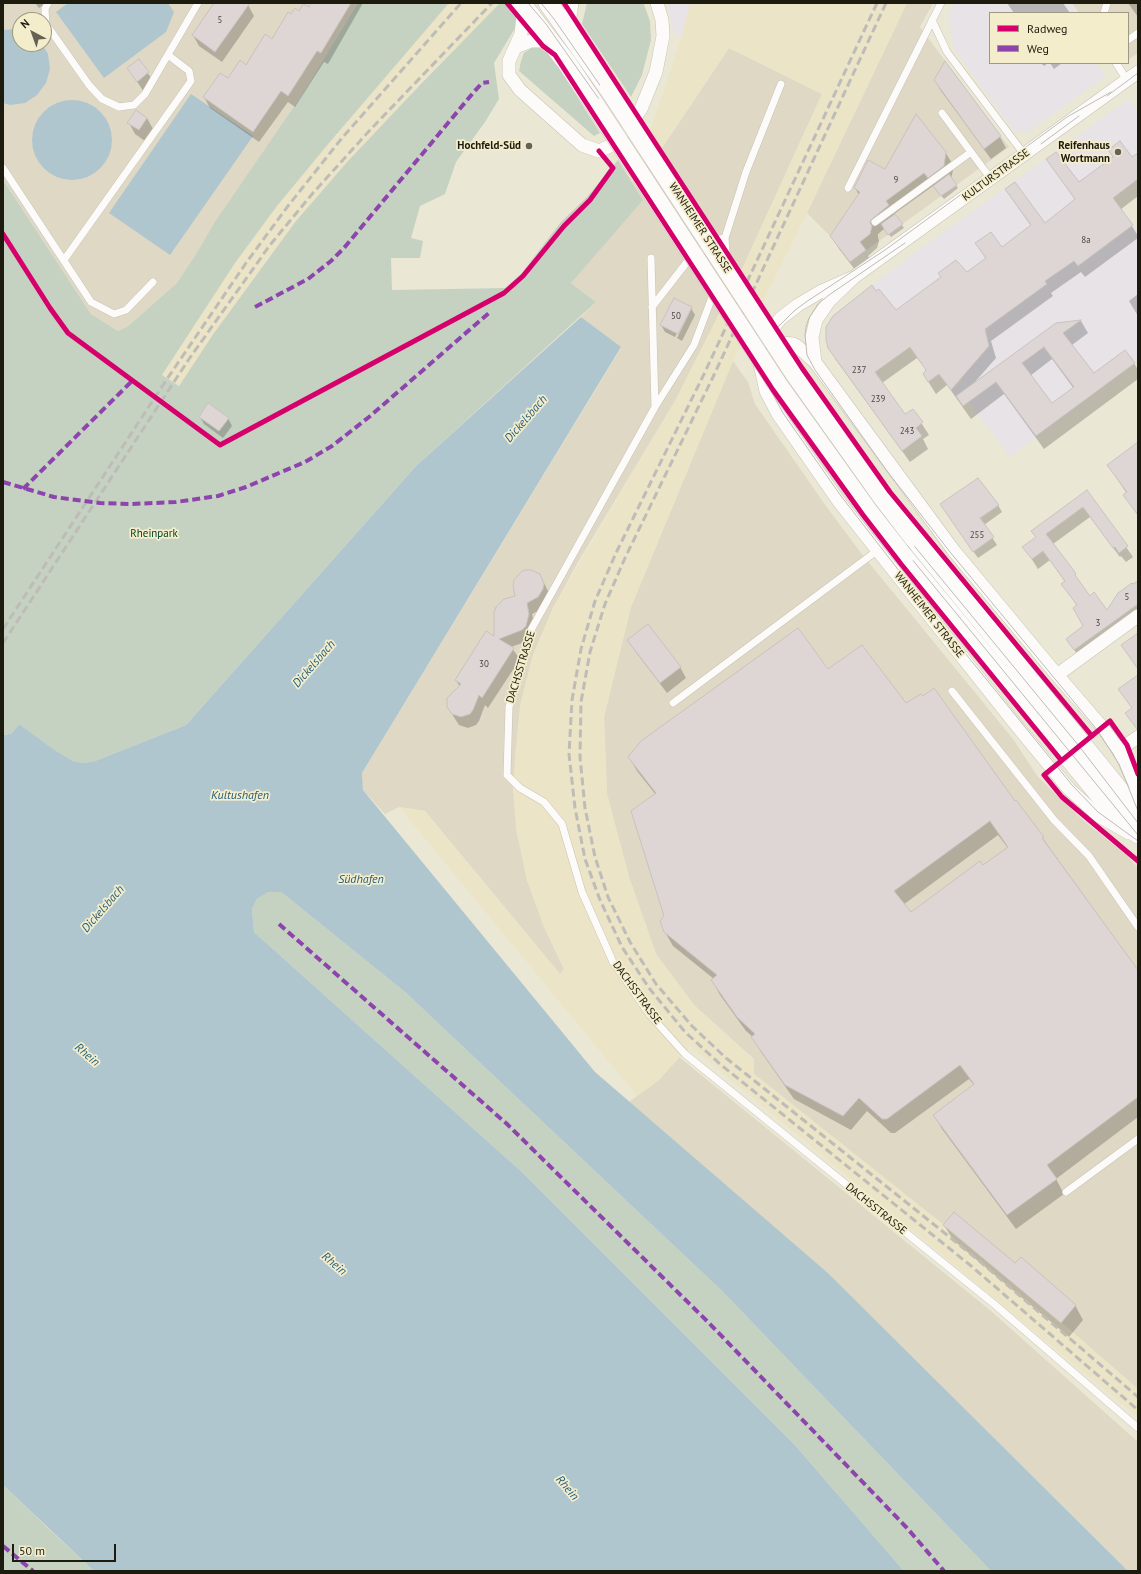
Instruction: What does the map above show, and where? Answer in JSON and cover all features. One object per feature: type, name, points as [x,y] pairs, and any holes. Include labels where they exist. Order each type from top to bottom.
[{"type":"street","name":"WANHEIMER STRASSE","points":[[548,3],[609,89],[795,374],[883,498],[913,537],[1129,802],[1138,821]]},
{"type":"street","points":[[568,30],[572,3]]},
{"type":"street","name":"WANHEIMER STRASSE","points":[[522,5],[521,34],[509,60],[508,75],[514,84],[582,145],[599,151],[610,146],[626,130],[641,109],[656,72],[663,36],[662,20],[657,3]]},
{"type":"street","name":"WANHEIMER STRASSE","points":[[522,5],[550,41],[597,108],[778,385],[868,511],[1111,809],[1138,834]]},
{"type":"street","points":[[516,47],[531,41],[550,41]]},
{"type":"street","name":"KULTURSTRASSE","points":[[854,277],[1134,76]]},
{"type":"street","name":"WANHEIMER STRASSE","points":[[854,277],[820,292],[781,318],[764,338],[759,359],[766,391],[778,414],[840,503],[1017,726],[1070,789],[1099,816],[1138,839]]},
{"type":"street","points":[[815,362],[812,337],[816,320],[829,301],[854,277]]},
{"type":"street","points":[[759,359],[765,350],[772,346],[786,342],[797,346],[815,362],[954,551],[1102,727],[1119,750],[1138,790]]},
{"type":"street","points":[[1057,675],[1138,616]]},
{"type":"street","points":[[1119,750],[1138,737]]},
{"type":"lane","points":[[48,3],[45,9],[46,24],[89,85],[102,99],[119,107],[134,105],[145,94],[198,3]]},
{"type":"lane","points":[[848,188],[941,3]]},
{"type":"lane","points":[[932,20],[946,52],[1024,154]]},
{"type":"lane","points":[[1129,39],[1138,33]]},
{"type":"lane","points":[[64,260],[190,81],[189,72],[168,55]]},
{"type":"lane","points":[[1117,64],[1134,76]]},
{"type":"lane","points":[[655,407],[694,345],[726,251],[725,238],[746,172],[781,84]]},
{"type":"lane","points":[[942,113],[991,179]]},
{"type":"lane","points":[[875,222],[971,152]]},
{"type":"lane","points":[[3,168],[91,302],[114,314],[126,310],[153,282]]},
{"type":"lane","points":[[652,306],[687,262],[707,245],[715,240],[725,238]]},
{"type":"lane","points":[[651,258],[655,407]]},
{"type":"lane","name":"DACHSSTRASSE","points":[[655,407],[531,630],[509,707],[507,775],[520,788],[544,802],[562,824],[582,892],[613,962],[650,1015],[685,1054],[994,1304],[1138,1428]]},
{"type":"lane","points":[[672,703],[878,550]]},
{"type":"lane","points":[[952,690],[1054,820],[1089,856],[1138,927]]},
{"type":"lane","points":[[1066,1192],[1138,1139]]},
{"type":"shaded area","points":[[3,3],[358,3],[299,99],[214,223],[177,283],[127,327],[118,331],[91,314],[3,180]]},
{"type":"shaded area","points":[[449,3],[500,3],[419,85],[348,161],[296,221],[214,333],[179,386],[162,375],[235,263],[277,206]]},
{"type":"shaded area","points":[[667,3],[690,3],[682,36],[674,34]]},
{"type":"shaded area","points":[[690,3],[907,3],[807,213],[733,361],[631,607],[604,717],[607,794],[629,877],[656,954],[694,1005],[754,1060],[754,1074],[979,1253],[1138,1389],[1138,1417],[690,1046],[659,1080],[637,1096],[399,807],[425,811],[560,974],[564,968],[544,927],[527,880],[516,828],[513,789],[515,756],[520,706],[533,655],[553,608],[675,401],[743,267],[822,94],[729,48],[664,145],[633,182],[643,200],[630,211],[571,283],[554,276],[523,306],[461,361],[360,448],[329,468],[290,489],[233,509],[188,519],[148,522],[96,520],[18,506],[3,500],[3,485],[52,499],[103,507],[134,508],[178,505],[219,498],[278,479],[316,460],[355,437],[380,418],[422,378],[517,294],[541,270],[622,170],[651,128],[682,36]]},
{"type":"shaded area","points":[[907,3],[933,3],[920,27],[1009,147],[850,262],[830,236],[807,213]]},
{"type":"shaded area","points":[[955,3],[1072,3],[1078,12],[989,12],[989,64],[1097,64],[1106,76],[1027,133],[1014,131],[954,49],[948,15]]},
{"type":"shaded area","points":[[1072,3],[1138,3],[1138,53],[1129,59],[1129,12],[1078,12]]},
{"type":"shaded area","points":[[729,48],[822,94],[743,267],[675,401],[578,562],[553,608],[533,655],[520,706],[516,828],[527,880],[544,927],[564,969],[560,974],[425,811],[399,807],[385,814],[363,790],[362,773],[621,348],[581,317],[596,302],[571,283],[633,182],[664,145]]},
{"type":"shaded area","points":[[1129,99],[1138,111],[1138,181],[1114,198],[1138,231],[1138,361],[1010,457],[969,402],[963,406],[951,390],[962,382],[951,366],[985,341],[988,327],[877,342],[842,368],[827,344],[826,327],[833,315],[921,248]]},
{"type":"shaded area","points":[[733,361],[748,382],[755,404],[826,506],[861,553],[1013,739],[1038,777],[1085,822],[1128,856],[1138,868],[1138,1389],[979,1253],[754,1074],[754,1059],[694,1005],[656,954],[629,877],[607,794],[604,717],[631,607]]},
{"type":"shaded area","points":[[679,1057],[991,1311],[1138,1442],[1138,1571],[1128,1571],[828,1273],[629,1102],[659,1080]]},
{"type":"green space","name":"Rheinpark","points":[[358,3],[449,3],[277,206],[235,263],[162,375],[179,386],[214,333],[296,221],[348,161],[500,3],[504,3],[517,19],[514,30],[494,63],[499,99],[485,122],[456,162],[445,194],[420,206],[411,238],[423,241],[420,258],[391,258],[392,290],[505,288],[521,274],[561,222],[587,197],[618,160],[643,200],[571,283],[596,302],[416,466],[186,725],[95,761],[83,763],[73,761],[19,724],[12,733],[6,735],[3,734],[3,180],[91,314],[118,331],[127,327],[177,283],[214,223],[299,99]]},
{"type":"green space","points":[[587,3],[643,3],[644,5],[650,21],[651,40],[642,75],[631,97],[582,24]]},
{"type":"green space","points":[[539,47],[552,57],[600,133],[594,136],[519,71],[524,53],[532,48]]},
{"type":"green space","points":[[268,891],[281,892],[405,992],[722,1291],[991,1571],[904,1571],[794,1444],[523,1173],[254,932],[252,909],[257,899]]},
{"type":"green space","points":[[3,1485],[51,1531],[94,1571],[3,1571]]},
{"type":"water","points":[[68,3],[168,3],[174,12],[166,32],[104,78],[56,12]]},
{"type":"water","points":[[12,29],[12,52],[47,52],[48,54],[50,69],[46,83],[37,95],[25,103],[10,105],[3,103],[3,30]]},
{"type":"water","points":[[191,94],[253,136],[170,255],[109,213]]},
{"type":"water","points":[[72,100],[87,103],[100,112],[109,125],[112,140],[109,155],[100,168],[87,177],[72,180],[57,177],[44,168],[35,155],[32,140],[35,125],[44,112],[57,103]]},
{"type":"water","points":[[581,317],[621,347],[362,773],[363,790],[595,1072],[828,1273],[1128,1571],[991,1571],[722,1291],[405,992],[281,892],[268,892],[257,899],[252,909],[254,932],[523,1173],[794,1444],[904,1571],[94,1571],[3,1485],[3,734],[6,735],[12,733],[19,724],[73,761],[83,763],[95,761],[186,725],[416,466]]},
{"type":"building","points":[[214,3],[250,3],[215,52],[192,35]]},
{"type":"building","points":[[311,3],[351,3],[321,53],[317,51],[288,96],[281,91],[253,132],[203,97],[220,73],[228,78],[240,60],[246,65],[265,34],[272,39],[288,12],[291,14],[295,8],[299,11],[303,4],[309,7]]},
{"type":"building","points":[[139,59],[149,72],[137,82],[127,68]]},
{"type":"building","points":[[945,61],[1001,136],[984,149],[934,80]]},
{"type":"building","points":[[136,110],[147,118],[139,130],[127,123]]},
{"type":"building","points":[[916,114],[946,152],[944,166],[928,178],[924,173],[886,201],[889,205],[871,220],[870,223],[872,226],[870,234],[860,242],[866,250],[850,262],[830,236],[860,192],[854,188],[868,160],[885,169]]},
{"type":"building","points":[[1120,141],[1132,157],[1138,153],[1138,179],[1113,198],[1133,225],[1078,266],[1074,261],[1045,281],[1047,284],[985,329],[989,346],[951,390],[939,374],[928,382],[923,374],[926,370],[910,347],[875,372],[905,414],[913,409],[923,422],[916,428],[922,436],[902,451],[828,348],[826,340],[826,327],[833,316],[872,285],[876,291],[879,289],[896,310],[941,277],[938,273],[956,260],[967,272],[986,258],[975,243],[991,232],[1002,247],[1031,225],[1005,189],[1015,182],[1045,223],[1075,199],[1046,159],[1056,152],[1079,182],[1113,157],[1108,150]]},
{"type":"building","points":[[949,174],[957,185],[941,196],[933,186]]},
{"type":"building","points":[[895,214],[903,224],[888,235],[881,224]]},
{"type":"building","points":[[674,298],[692,307],[678,334],[660,325]]},
{"type":"building","points":[[1081,320],[1063,333],[1094,373],[1125,350],[1135,363],[1036,436],[996,382],[963,406],[956,396],[1056,323]],"holes":[[[1044,347],[1074,387],[1052,403],[1022,363]]]},
{"type":"building","points":[[208,403],[229,418],[219,431],[199,417]]},
{"type":"building","points":[[1138,442],[1138,515],[1123,495],[1127,492],[1107,465]]},
{"type":"building","points":[[978,478],[999,505],[980,518],[994,537],[973,552],[940,504]]},
{"type":"building","points":[[1087,490],[1128,546],[1119,553],[1115,547],[1113,548],[1083,507],[1046,534],[1072,568],[1076,574],[1075,575],[1090,596],[1094,592],[1107,610],[1118,593],[1132,583],[1133,584],[1138,581],[1138,604],[1074,650],[1066,639],[1083,626],[1073,608],[1077,605],[1061,584],[1065,581],[1043,551],[1032,559],[1022,547],[1036,537],[1031,531]]},
{"type":"building","points":[[531,570],[540,574],[544,584],[538,597],[527,603],[529,614],[526,626],[522,630],[499,639],[514,648],[482,698],[479,695],[470,714],[461,717],[452,714],[447,707],[447,698],[461,684],[455,680],[486,631],[494,636],[494,612],[496,607],[504,599],[515,596],[513,585],[514,580],[521,572]]},
{"type":"building","points":[[648,624],[681,667],[660,683],[627,640]]},
{"type":"building","points":[[798,628],[828,669],[862,645],[906,703],[921,694],[923,696],[934,688],[1015,801],[1016,800],[1044,837],[1042,838],[1138,970],[1138,1097],[1047,1165],[1057,1179],[1007,1215],[933,1115],[974,1084],[960,1065],[887,1119],[882,1119],[859,1098],[843,1116],[785,1085],[751,1037],[755,1034],[737,1017],[711,980],[717,975],[664,932],[660,921],[664,916],[631,811],[656,793],[628,757],[641,741]],"holes":[[[990,821],[1008,847],[983,865],[980,861],[911,912],[894,891]]]},
{"type":"building","points":[[1138,633],[1138,669],[1121,645]]},
{"type":"building","points":[[1138,675],[1137,729],[1125,713],[1132,708],[1118,689]]},
{"type":"building","points":[[954,1212],[1015,1263],[1021,1257],[1076,1305],[1061,1323],[943,1225]]},
{"type":"tram line","points":[[528,3],[546,24],[601,102],[783,383],[873,508],[906,552],[1138,835]]},
{"type":"tram line","points":[[541,3],[554,19],[606,94],[790,377],[911,542],[1079,746],[1138,823]]},
{"type":"tram line","points":[[1107,96],[1138,73]]},
{"type":"tram line","points":[[1111,92],[1067,117],[885,250],[794,311],[777,328],[767,346],[764,363],[766,377],[771,391],[783,413],[841,496],[914,590],[1072,785],[1098,812],[1138,841]]},
{"type":"tram line","points":[[1041,144],[1079,116]]},
{"type":"tram line","points":[[905,243],[818,304],[809,318],[806,327],[805,335],[807,355],[815,370],[887,471],[950,552],[1098,731],[1119,764],[1138,811]]},
{"type":"railway","points":[[3,629],[167,379],[246,263],[288,206],[342,138],[461,3]]},
{"type":"railway","points":[[3,643],[189,359],[270,245],[313,193],[370,130],[492,3]]},
{"type":"railway","points":[[877,3],[705,372],[616,553],[595,601],[581,649],[572,700],[569,754],[575,808],[585,859],[600,900],[622,947],[649,988],[685,1032],[720,1064],[970,1265],[1138,1410]]},
{"type":"railway","points":[[886,3],[713,377],[625,558],[605,604],[590,652],[581,702],[580,757],[585,808],[595,857],[608,897],[630,942],[656,984],[692,1026],[726,1058],[977,1259],[1138,1397]]},
{"type":"marked path","points":[[255,307],[308,279],[331,261],[344,248],[473,93],[482,83],[489,82]]},
{"type":"marked path","points":[[3,482],[54,497],[100,503],[132,504],[176,502],[218,496],[246,487],[305,462],[332,446],[369,417],[490,312]]},
{"type":"marked path","points":[[23,489],[132,381]]},
{"type":"marked path","points":[[279,924],[507,1124],[708,1322],[907,1528],[944,1571]]},
{"type":"marked path","points":[[3,1546],[33,1571]]},
{"type":"cycle path","points":[[507,3],[543,46],[555,55],[773,390],[863,515],[901,564],[1061,760]]},
{"type":"cycle path","points":[[564,3],[802,368],[890,492],[1092,736]]},
{"type":"cycle path","points":[[3,234],[50,308],[68,333],[220,445],[504,293],[523,276],[564,226],[590,200],[613,168],[599,151]]},
{"type":"cycle path","points":[[1138,774],[1127,745],[1110,721],[1044,775],[1062,797],[1138,861]]},
{"type":"place","name":"Hochfeld-Süd","points":[[529,146]]},
{"type":"place","name":"Reifenhaus Wortmann","points":[[1118,152]]},
{"type":"water label","name":"Dickelsbach","points":[[526,419]]},
{"type":"water label","name":"Dickelsbach","points":[[314,664]]},
{"type":"water label","name":"Kultushafen","points":[[240,796]]},
{"type":"water label","name":"Südhafen","points":[[361,880]]},
{"type":"water label","name":"Dickelsbach","points":[[103,909]]},
{"type":"water label","name":"Rhein","points":[[87,1055]]},
{"type":"water label","name":"Rhein","points":[[334,1264]]},
{"type":"water label","name":"Rhein","points":[[567,1488]]}]
